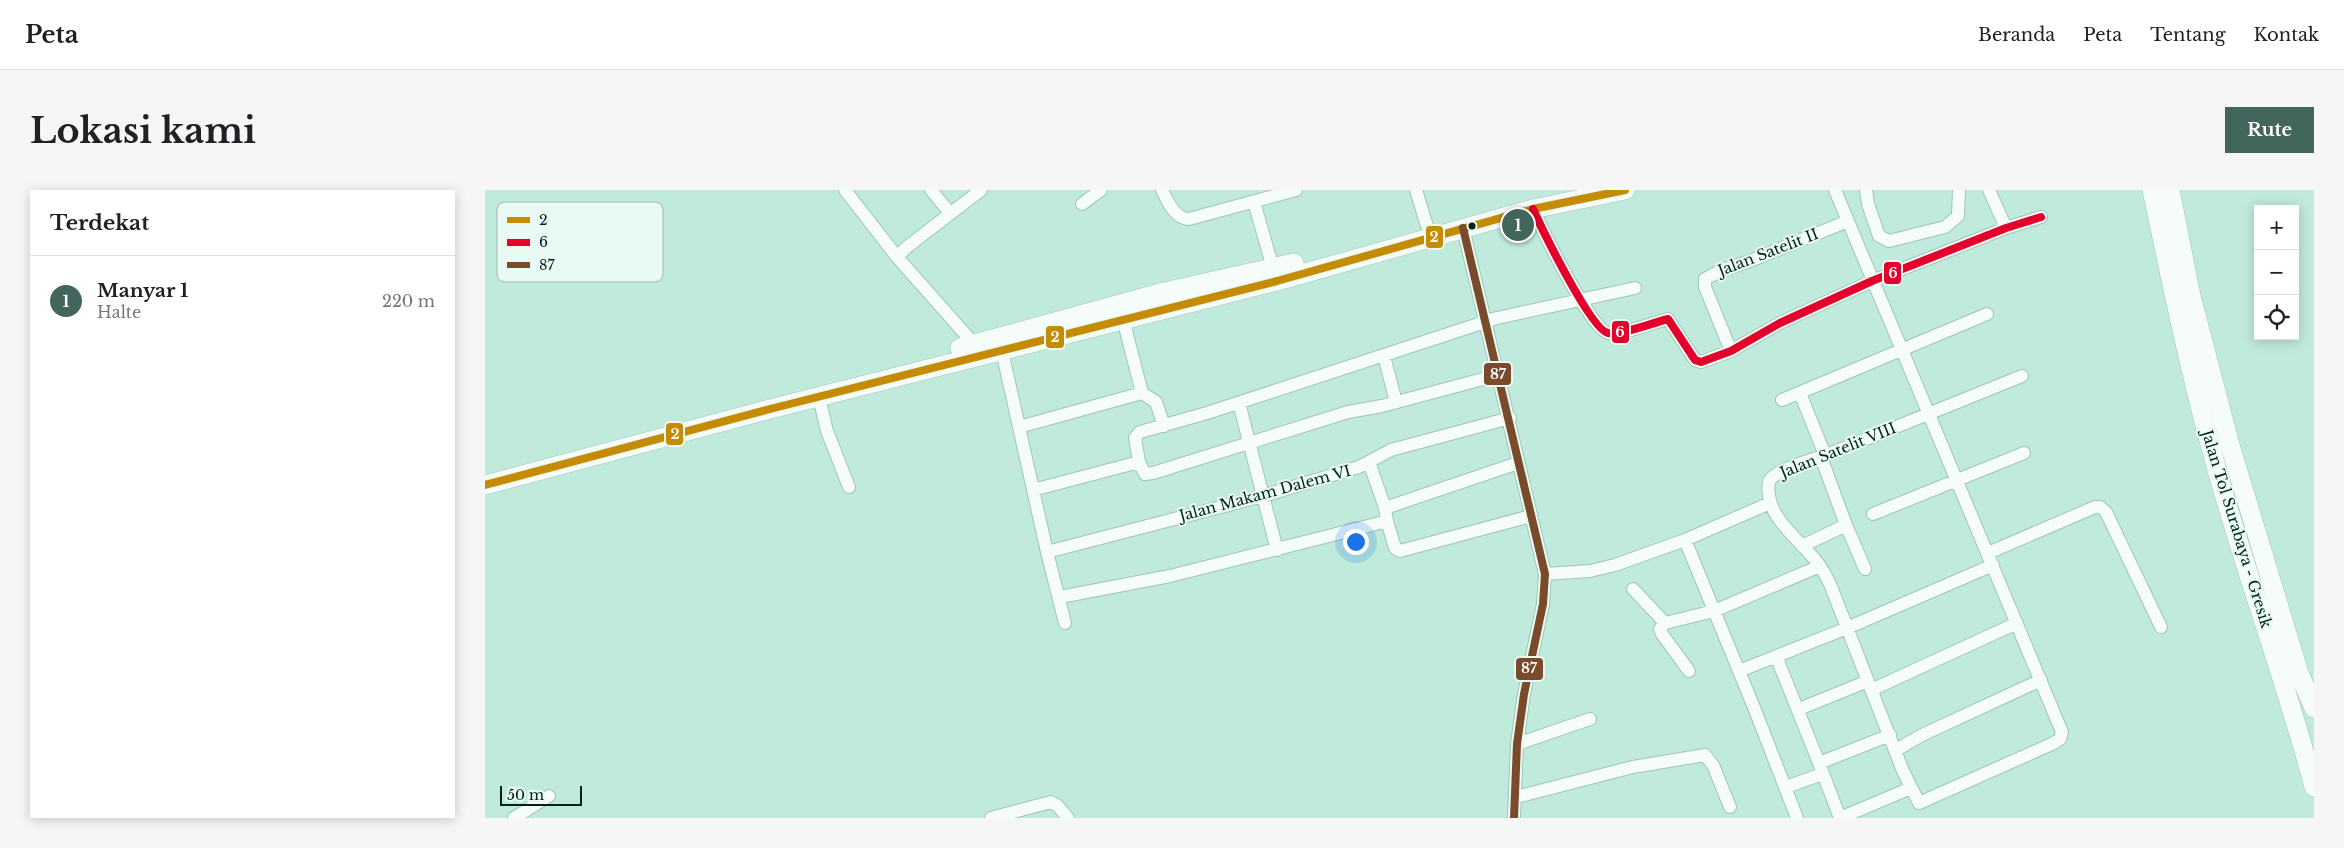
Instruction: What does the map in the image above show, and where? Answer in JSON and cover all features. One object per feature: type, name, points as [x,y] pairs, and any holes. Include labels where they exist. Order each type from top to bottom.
[{"type":"highway","points":[[485,486],[818,392],[974,344],[1271,260],[1427,226],[1570,190]]},
{"type":"highway","points":[[485,474],[818,392],[1002,351],[1277,281],[1533,209],[1625,190]]},
{"type":"highway","name":"Jalan Tol Surabaya - Gresik","points":[[2152,190],[2168,268],[2211,448],[2257,602],[2283,678],[2314,787]]},
{"type":"highway","name":"Jalan Tol Surabaya - Gresik","points":[[2170,190],[2191,296],[2230,445],[2299,673],[2314,747]]},
{"type":"highway","name":"Jalan Tol Surabaya - Gresik","points":[[2299,673],[2314,708]]},
{"type":"street","points":[[845,190],[902,251],[974,344]]},
{"type":"street","points":[[931,190],[950,213]]},
{"type":"street","points":[[902,251],[981,190]]},
{"type":"street","points":[[1082,204],[1101,190]]},
{"type":"street","points":[[1162,190],[1175,213],[1183,219],[1296,190]]},
{"type":"street","points":[[1545,574],[1590,571],[1615,565],[1685,540],[1770,503],[1785,527],[1820,566],[1830,584],[1869,686],[1917,802],[1925,801],[2060,739],[2063,732],[2061,725],[1835,190]]},
{"type":"street","points":[[1866,190],[1868,204],[1879,236],[1889,241],[1937,230],[1954,220],[1959,211],[1959,190]]},
{"type":"street","points":[[1989,190],[2006,228]]},
{"type":"street","points":[[1416,191],[1427,226]]},
{"type":"street","points":[[1254,202],[1265,233],[1271,260]]},
{"type":"street","points":[[1533,209],[1548,242],[1582,301],[1604,331],[1612,333],[1668,319],[1698,362],[1731,351],[1780,323],[1873,281],[2041,216]]},
{"type":"street","name":"Jalan Satelit II","points":[[1731,351],[1705,287],[1705,278],[1848,221]]},
{"type":"street","points":[[1463,228],[1510,418],[1518,463],[1545,574],[1543,604],[1524,694],[1517,744],[1514,818]]},
{"type":"street","points":[[1498,375],[1397,402],[1330,417],[1248,445],[1146,475],[1139,462],[1136,436],[1164,426],[1497,318],[1635,288]]},
{"type":"street","points":[[1782,400],[1987,314]]},
{"type":"street","points":[[1123,319],[1142,392],[1156,402],[1164,426]]},
{"type":"street","points":[[1002,351],[1047,552],[1060,597],[1065,623]]},
{"type":"street","points":[[1384,356],[1397,402]]},
{"type":"street","name":"Jalan Satelit VIII","points":[[1770,503],[1767,490],[1772,477],[2022,376]]},
{"type":"street","points":[[818,392],[827,431],[849,488]]},
{"type":"street","points":[[1019,427],[1142,392]]},
{"type":"street","points":[[1800,393],[1846,525],[1865,569]]},
{"type":"street","points":[[1239,403],[1248,445],[1277,550]]},
{"type":"street","name":"Jalan Makam Dalem VI","points":[[1047,552],[1263,496],[1359,467],[1391,450],[1510,418]]},
{"type":"street","points":[[1873,514],[2024,453]]},
{"type":"street","points":[[1033,490],[1139,462]]},
{"type":"street","points":[[1369,462],[1395,548],[1400,551],[1531,516]]},
{"type":"street","points":[[1060,597],[1170,576],[1277,550],[1386,514],[1518,463]]},
{"type":"street","points":[[1988,553],[2095,507],[2101,507],[2106,512],[2161,627]]},
{"type":"street","points":[[1802,546],[1846,525]]},
{"type":"street","points":[[1685,540],[1797,818]]},
{"type":"street","points":[[1739,671],[1847,628],[1993,565]]},
{"type":"street","points":[[1689,671],[1662,634],[1660,629],[1665,623],[1714,611],[1820,566]]},
{"type":"street","points":[[1633,589],[1665,623]]},
{"type":"street","points":[[1799,709],[1869,686],[2017,623]]},
{"type":"street","points":[[1776,656],[1799,709],[1840,818],[1911,788]]},
{"type":"street","points":[[1896,750],[1922,735],[2041,680]]},
{"type":"street","points":[[1517,744],[1590,719]]},
{"type":"street","points":[[1786,788],[1890,735]]},
{"type":"street","points":[[1516,797],[1633,767],[1705,755],[1713,765],[1729,807]]},
{"type":"street","points":[[514,818],[549,796]]},
{"type":"street","points":[[991,818],[1051,802],[1058,806],[1068,818]]},
{"type":"transit line","name":"2","points":[[485,485],[774,408],[1277,281],[1533,209],[1625,190]]},
{"type":"transit line","name":"6","points":[[1533,209],[1567,277],[1600,328],[1608,333],[1614,333],[1668,319],[1695,360],[1701,362],[1731,351],[1780,323],[1872,281],[2006,228],[2041,217]]},
{"type":"transit line","name":"87","points":[[1463,228],[1545,574],[1543,604],[1524,694],[1517,744],[1514,818]]},
{"type":"place","name":"Manyar 1","points":[[1518,225]]}]
